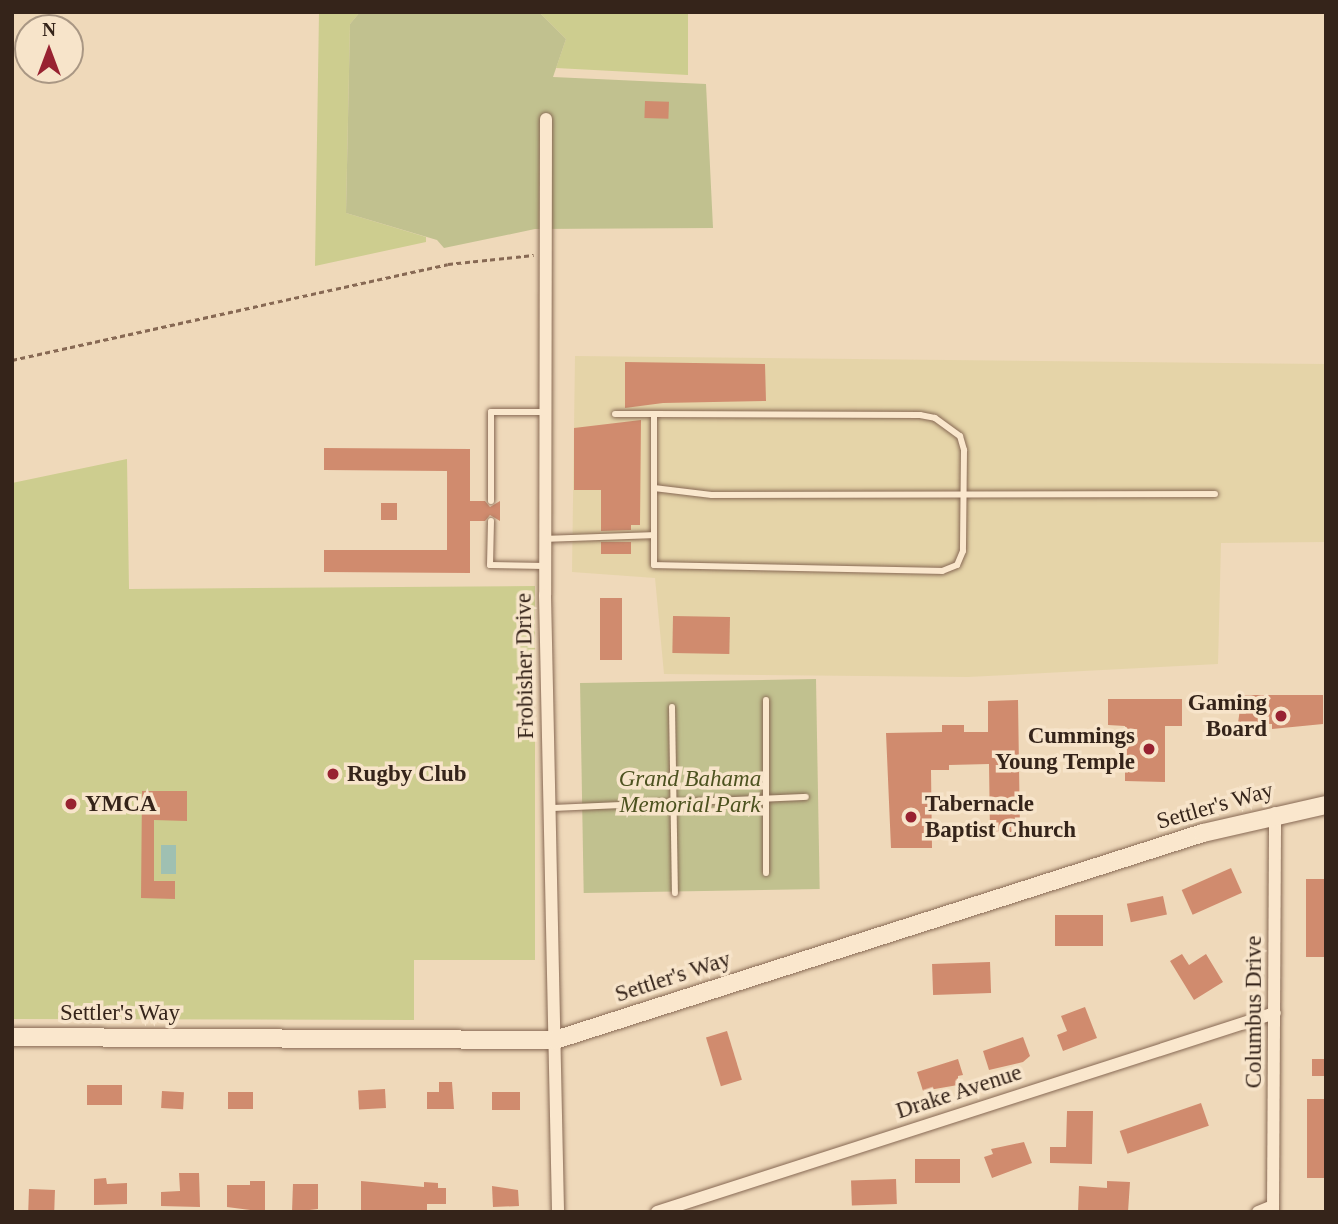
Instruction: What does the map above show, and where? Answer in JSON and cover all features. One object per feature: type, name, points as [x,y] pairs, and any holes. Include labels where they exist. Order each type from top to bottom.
[{"type":"main road","name":"Settler's Way","points":[[12,1037],[555,1040],[1275,813],[1326,804]]},
{"type":"street","name":"Frobisher Drive","points":[[546,119],[545,566],[558,1212]]},
{"type":"street","name":"Columbus Drive","points":[[1273,1209],[1275,813]]},
{"type":"street","name":"Drake Avenue","points":[[657,1212],[1275,1013]]},
{"type":"street","points":[[1258,1212],[1273,1209]]},
{"type":"lane","points":[[491,501],[491,412],[544,412]]},
{"type":"lane","points":[[615,415],[654,415],[935,418],[960,436],[964,497],[963,551],[957,565],[942,571],[654,565],[654,415]]},
{"type":"lane","points":[[654,488],[712,495],[964,497],[1215,494]]},
{"type":"lane","points":[[491,521],[490,565],[545,566]]},
{"type":"lane","points":[[545,539],[654,534]]},
{"type":"lane","points":[[766,700],[766,873]]},
{"type":"lane","points":[[672,707],[676,893]]},
{"type":"lane","points":[[548,808],[806,797]]},
{"type":"path","points":[[12,360],[448,264],[544,254]]},
{"type":"shaded area","points":[[575,356],[1326,364],[1326,542],[1221,543],[1218,664],[968,677],[664,674],[655,578],[572,572]]},
{"type":"shaded area","points":[[161,845],[176,845],[176,874],[161,874]]},
{"type":"green space","points":[[319,12],[360,12],[350,24],[346,213],[426,237],[426,242],[315,266]]},
{"type":"green space","points":[[360,12],[539,12],[566,39],[553,77],[706,84],[713,228],[535,229],[444,248],[437,240],[346,213],[350,24]]},
{"type":"green space","points":[[539,12],[688,12],[688,75],[556,68],[566,39]]},
{"type":"green space","name":"Rugby Club","points":[[127,459],[129,589],[535,586],[535,960],[414,960],[414,1020],[12,1019],[12,483]]},
{"type":"green space","name":"Grand Bahama Memorial Park","points":[[816,679],[820,889],[584,893],[580,683]]},
{"type":"building","points":[[645,101],[669,102],[668,119],[644,118]]},
{"type":"building","points":[[625,362],[765,364],[766,401],[663,403],[625,408]]},
{"type":"building","points":[[641,420],[640,525],[631,525],[631,530],[601,531],[601,490],[574,490],[574,428]]},
{"type":"building","points":[[324,448],[470,449],[470,501],[485,501],[490,507],[500,501],[500,521],[490,515],[485,521],[470,521],[470,573],[324,572],[324,550],[447,550],[447,471],[324,470]]},
{"type":"building","points":[[381,503],[397,503],[397,520],[381,520]]},
{"type":"building","points":[[601,542],[631,542],[631,554],[601,554]]},
{"type":"building","points":[[600,598],[622,598],[622,660],[600,660]]},
{"type":"building","points":[[673,616],[730,617],[729,654],[672,653]]},
{"type":"building","name":"Gaming Board","points":[[1242,695],[1323,695],[1323,724],[1272,729],[1272,724],[1238,723]]},
{"type":"building","points":[[1108,699],[1182,699],[1182,726],[1165,726],[1165,782],[1125,781],[1125,726],[1108,725]]},
{"type":"building","points":[[1018,700],[1020,832],[990,833],[989,764],[949,765],[949,770],[931,770],[932,848],[891,848],[886,733],[942,732],[942,725],[964,725],[964,732],[988,732],[988,701]]},
{"type":"building","points":[[142,791],[187,791],[187,821],[154,820],[154,881],[175,881],[175,899],[141,898]]},
{"type":"building","points":[[1231,868],[1242,893],[1193,915],[1182,890]]},
{"type":"building","points":[[1306,879],[1326,879],[1326,957],[1306,957]]},
{"type":"building","points":[[1163,896],[1167,915],[1131,922],[1127,904]]},
{"type":"building","points":[[1055,915],[1103,915],[1103,946],[1055,946]]},
{"type":"building","points":[[1182,954],[1189,965],[1206,954],[1223,982],[1194,1000],[1170,961]]},
{"type":"building","points":[[990,962],[991,993],[933,995],[932,964]]},
{"type":"building","points":[[1085,1007],[1097,1038],[1063,1051],[1057,1035],[1067,1031],[1061,1016]]},
{"type":"building","points":[[727,1031],[742,1080],[721,1086],[706,1037]]},
{"type":"building","points":[[1023,1037],[1030,1056],[1023,1062],[989,1070],[983,1051]]},
{"type":"building","points":[[958,1059],[963,1075],[958,1076],[958,1085],[923,1091],[917,1072]]},
{"type":"building","points":[[1312,1059],[1326,1059],[1326,1076],[1312,1076]]},
{"type":"building","points":[[439,1082],[452,1082],[454,1109],[427,1109],[427,1092],[439,1092]]},
{"type":"building","points":[[87,1085],[122,1085],[122,1105],[87,1105]]},
{"type":"building","points":[[385,1089],[386,1108],[359,1109],[358,1090]]},
{"type":"building","points":[[162,1091],[184,1092],[183,1109],[161,1108]]},
{"type":"building","points":[[228,1092],[253,1092],[253,1109],[228,1109]]},
{"type":"building","points":[[492,1092],[520,1092],[520,1110],[492,1110]]},
{"type":"building","points":[[1307,1099],[1326,1099],[1326,1178],[1307,1178]]},
{"type":"building","points":[[1201,1103],[1209,1126],[1127,1154],[1120,1131]]},
{"type":"building","points":[[1067,1111],[1093,1111],[1092,1164],[1050,1163],[1050,1147],[1066,1147]]},
{"type":"building","points":[[1024,1142],[1032,1163],[992,1178],[984,1157],[993,1154],[991,1149]]},
{"type":"building","points":[[915,1159],[960,1159],[960,1183],[915,1183]]},
{"type":"building","points":[[179,1173],[199,1173],[200,1207],[161,1206],[161,1192],[180,1191]]},
{"type":"building","points":[[106,1178],[107,1184],[127,1183],[127,1204],[94,1205],[94,1179]]},
{"type":"building","points":[[896,1179],[897,1204],[852,1206],[851,1181]]},
{"type":"building","points":[[250,1181],[265,1181],[265,1212],[227,1207],[227,1185],[250,1185]]},
{"type":"building","points":[[361,1181],[424,1187],[424,1182],[438,1183],[438,1188],[446,1188],[446,1204],[427,1204],[427,1212],[361,1211]]},
{"type":"building","points":[[1107,1181],[1130,1182],[1128,1212],[1078,1212],[1079,1186],[1107,1188]]},
{"type":"building","points":[[293,1184],[318,1184],[318,1209],[292,1212]]},
{"type":"building","points":[[492,1186],[518,1190],[519,1206],[493,1207]]},
{"type":"building","points":[[29,1189],[55,1190],[54,1212],[28,1212]]},
{"type":"place","name":"Gaming Board","points":[[1281,716]]},
{"type":"place","name":"Cummings Young Temple","points":[[1149,749]]},
{"type":"place","name":"Rugby Club","points":[[333,774]]},
{"type":"place","name":"YMCA","points":[[71,804]]},
{"type":"place","name":"Tabernacle Baptist Church","points":[[911,817]]}]
